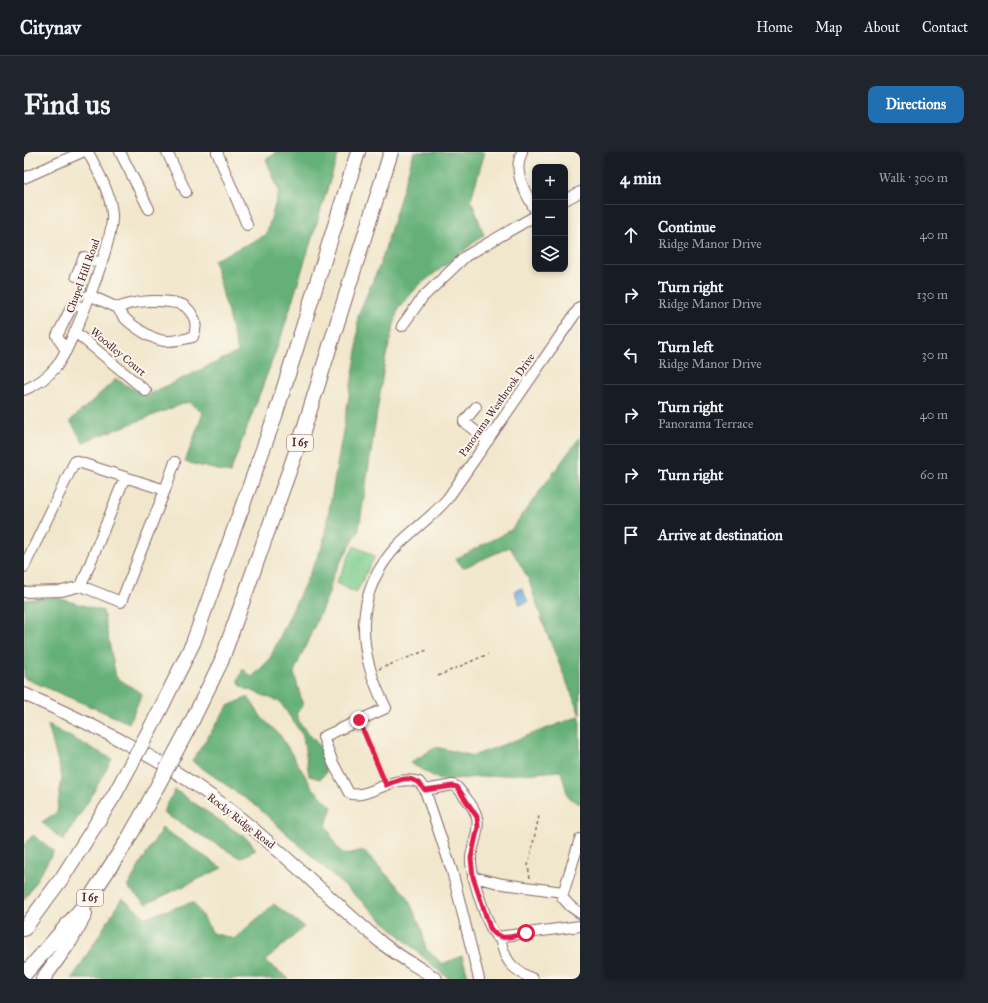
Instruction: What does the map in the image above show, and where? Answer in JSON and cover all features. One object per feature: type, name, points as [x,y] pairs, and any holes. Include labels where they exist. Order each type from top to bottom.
[{"type":"highway","points":[[24,929],[62,878],[115,794],[160,710],[193,643],[275,416],[358,152]]},
{"type":"highway","name":"I 65","points":[[24,975],[87,902],[115,859],[144,811],[189,727],[221,662],[302,435],[391,152]]},
{"type":"highway","points":[[43,979],[70,941],[115,859]]},
{"type":"highway","points":[[24,916],[73,860]]},
{"type":"main road","name":"Rocky Ridge Road","points":[[24,694],[100,729],[153,758],[190,782],[261,834],[384,944],[436,979]]},
{"type":"street","points":[[24,178],[82,152]]},
{"type":"street","name":"Chapel Hill Road","points":[[24,390],[43,380],[55,367],[66,351],[75,332],[109,241],[112,215],[108,192],[88,152]]},
{"type":"street","points":[[120,152],[149,209]]},
{"type":"street","points":[[167,152],[186,192]]},
{"type":"street","points":[[217,152],[247,225]]},
{"type":"street","points":[[522,152],[517,166],[518,173],[532,203]]},
{"type":"street","points":[[568,198],[580,192]]},
{"type":"street","points":[[402,326],[422,298],[466,256],[532,218]]},
{"type":"street","points":[[76,276],[84,257],[100,263]]},
{"type":"street","points":[[89,296],[118,308],[121,315],[129,322],[156,341],[180,341],[193,337],[196,330],[194,319],[187,308],[180,304],[146,301],[125,304],[118,308]]},
{"type":"street","points":[[66,351],[57,336],[70,308],[75,305],[84,308]]},
{"type":"street","name":"Panorama Westbrook Drive","points":[[359,720],[386,708],[370,673],[364,640],[363,626],[369,592],[376,576],[398,545],[432,515],[448,498],[580,307]]},
{"type":"street","name":"Woodley Court","points":[[75,332],[146,391]]},
{"type":"street","points":[[476,407],[464,422],[488,441]]},
{"type":"street","points":[[24,567],[75,461],[165,490]]},
{"type":"street","points":[[24,592],[62,591],[81,586],[121,602],[175,462]]},
{"type":"street","points":[[81,586],[125,477]]},
{"type":"street","points":[[359,720],[323,737],[327,749],[349,793],[358,795],[398,780],[410,779],[419,782],[425,790],[452,871],[479,979]]},
{"type":"street","points":[[425,790],[453,786],[457,787],[477,817],[478,827],[471,858],[473,877],[490,928],[494,934],[500,938],[506,959],[513,967],[533,979]]},
{"type":"street","points":[[580,839],[563,892],[565,901],[580,913]]},
{"type":"street","points":[[473,877],[503,884],[563,892]]},
{"type":"street","points":[[500,938],[576,925],[580,926]]},
{"type":"path","points":[[370,673],[428,650]]},
{"type":"path","points":[[438,676],[488,654]]},
{"type":"path","points":[[359,720],[386,785]]},
{"type":"path","points":[[529,887],[528,866],[539,816]]},
{"type":"green space","points":[[275,152],[339,152],[281,337],[230,473],[185,462],[203,413],[188,402],[83,442],[70,421],[116,379],[145,396],[238,352],[214,260],[266,235],[279,191],[266,159],[274,155]]},
{"type":"green space","points":[[414,152],[485,152],[471,199],[484,235],[418,286],[398,309],[385,360],[359,530],[333,575],[329,593],[294,672],[303,706],[296,713],[300,723],[322,749],[326,773],[320,779],[309,776],[303,736],[280,702],[242,687],[238,680],[243,669],[252,677],[269,660],[323,545],[357,351],[358,315],[381,262]]},
{"type":"green space","points":[[580,437],[580,715],[546,631],[528,578],[510,547],[463,568],[456,559],[511,530]]},
{"type":"green space","points":[[354,546],[375,556],[356,593],[336,583]]},
{"type":"green space","points":[[54,597],[103,611],[116,677],[142,694],[129,723],[24,678],[24,600]]},
{"type":"green space","points":[[248,697],[262,718],[280,735],[312,787],[332,807],[326,825],[337,848],[345,855],[363,850],[407,896],[422,930],[426,949],[442,964],[462,956],[469,979],[450,979],[441,973],[255,805],[192,761],[228,706]]},
{"type":"green space","points":[[580,716],[580,804],[568,797],[561,771],[440,780],[410,763],[436,747],[473,756]]},
{"type":"green space","points":[[48,725],[112,759],[91,797],[63,841],[42,822],[57,812],[62,777]]},
{"type":"green space","points":[[175,790],[250,841],[256,850],[240,858],[163,813]]},
{"type":"green space","points":[[162,828],[222,868],[146,904],[127,887]]},
{"type":"green space","points":[[33,835],[54,851],[24,900],[24,845]]},
{"type":"green space","points":[[122,898],[145,917],[193,902],[213,933],[234,939],[274,904],[304,927],[265,961],[289,979],[72,979]]},
{"type":"water","points":[[522,588],[528,602],[520,605],[514,591]]},
{"type":"route","points":[[359,720],[386,785],[398,780],[410,779],[419,782],[425,790],[453,786],[457,787],[477,817],[478,827],[471,858],[473,877],[490,928],[497,937],[500,938],[526,933]]}]
